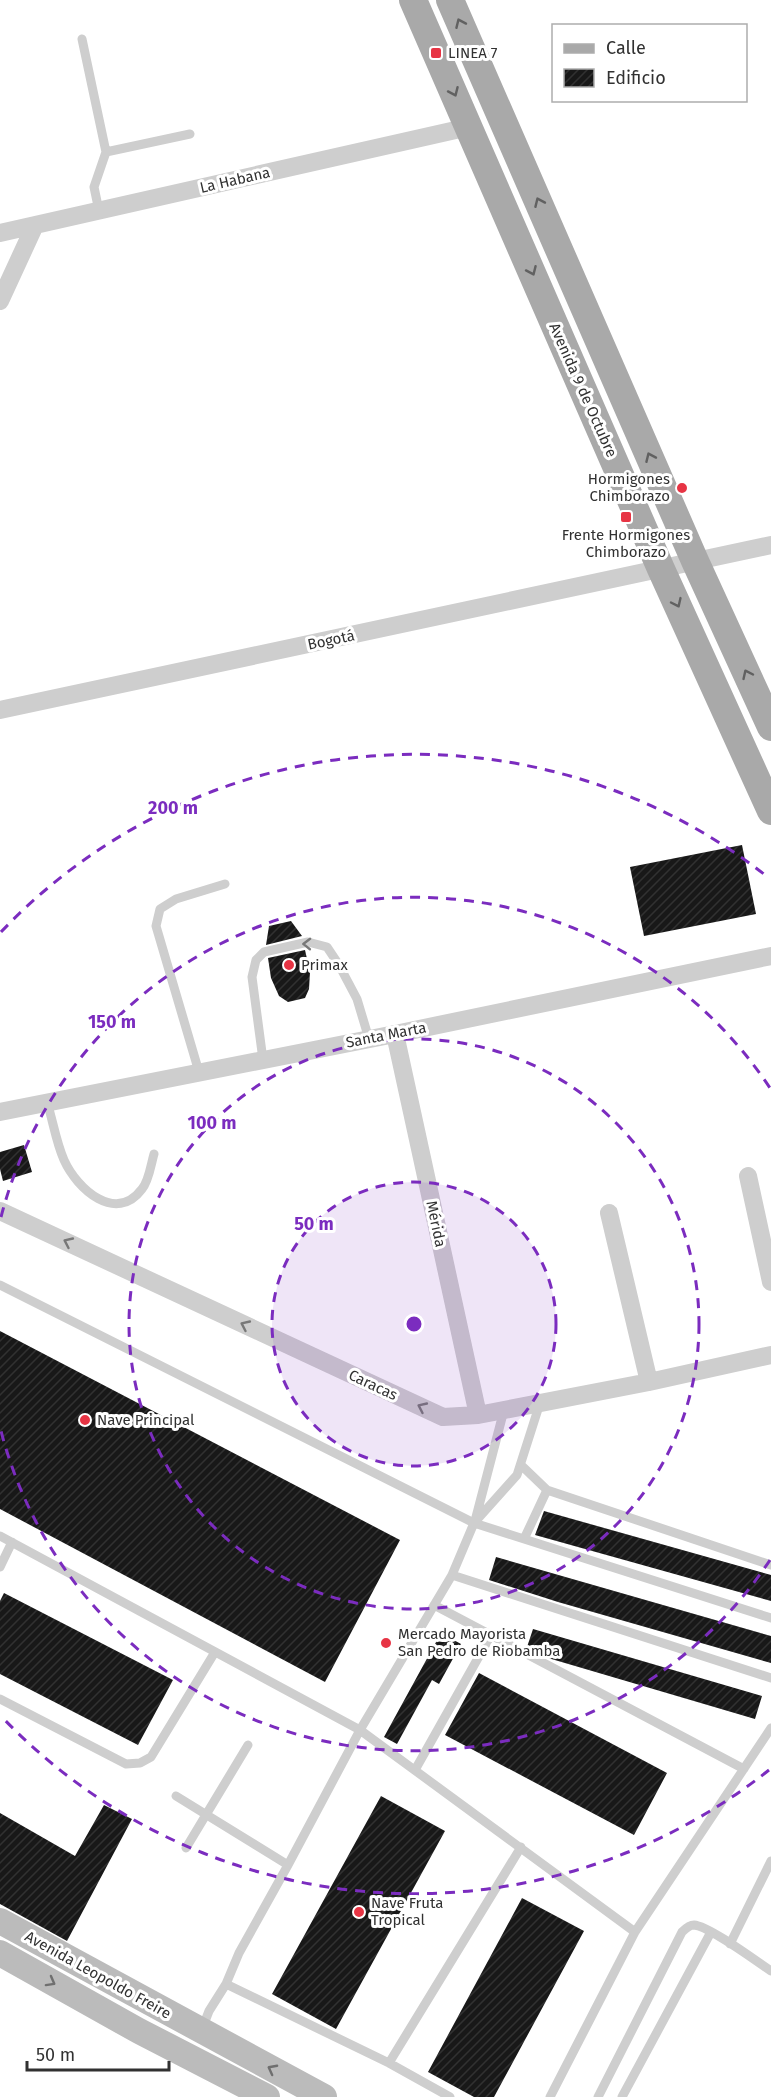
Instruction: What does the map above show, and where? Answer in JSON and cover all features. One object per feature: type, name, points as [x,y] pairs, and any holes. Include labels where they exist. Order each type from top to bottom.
[{"type":"main road","name":"Avenida 9 de Octubre","points":[[413,0],[661,569],[771,812]]},
{"type":"main road","points":[[450,0],[695,561],[771,727]]},
{"type":"main road","name":"Avenida Leopoldo Freire","points":[[0,1921],[324,2097]]},
{"type":"main road","name":"Avenida Leopoldo Freire","points":[[0,1953],[139,2031],[267,2097]]},
{"type":"main road","points":[[139,2031],[153,2005]]},
{"type":"street","name":"La Habana","points":[[0,233],[469,127]]},
{"type":"street","points":[[0,302],[35,225]]},
{"type":"street","points":[[695,561],[771,545]]},
{"type":"street","name":"Bogotá","points":[[0,710],[695,561]]},
{"type":"street","name":"Santa Marta","points":[[0,1112],[395,1034],[771,956]]},
{"type":"street","name":"Mérida","points":[[395,1034],[478,1414]]},
{"type":"street","points":[[748,1176],[771,1282]]},
{"type":"street","name":"Caracas","points":[[0,1211],[443,1417],[504,1410],[771,1355]]},
{"type":"street","points":[[609,1213],[648,1382]]},
{"type":"lane","points":[[82,39],[106,152],[94,187],[99,211]]},
{"type":"lane","points":[[106,152],[190,134]]},
{"type":"lane","points":[[199,1072],[156,926],[160,909],[176,899],[225,884]]},
{"type":"lane","points":[[263,1059],[252,977],[256,960],[264,952],[308,942],[327,947],[339,964],[357,999],[369,1039]]},
{"type":"lane","points":[[47,1102],[63,1159],[74,1178],[93,1197],[113,1204],[129,1201],[144,1188],[154,1154]]},
{"type":"lane","points":[[0,1286],[474,1523],[771,1618]]},
{"type":"lane","points":[[474,1523],[518,1475],[540,1403]]},
{"type":"lane","points":[[201,2031],[209,2011],[226,1984],[239,1953],[360,1730],[452,1575],[474,1523],[504,1410]]},
{"type":"lane","points":[[522,1466],[547,1490],[771,1565]]},
{"type":"lane","points":[[524,1539],[547,1490]]},
{"type":"lane","points":[[0,1536],[360,1730],[635,1932]]},
{"type":"lane","points":[[0,1567],[12,1542]]},
{"type":"lane","points":[[452,1575],[771,1678]]},
{"type":"lane","points":[[434,1605],[744,1769]]},
{"type":"lane","points":[[415,1770],[490,1635]]},
{"type":"lane","points":[[0,1699],[126,1764],[140,1763],[151,1757],[215,1652]]},
{"type":"lane","points":[[550,2097],[635,1932],[771,1728]]},
{"type":"lane","points":[[186,1848],[248,1745]]},
{"type":"lane","points":[[176,1796],[288,1865]]},
{"type":"lane","points":[[389,2063],[521,1848]]},
{"type":"lane","points":[[730,1944],[771,1861]]},
{"type":"lane","points":[[598,2097],[682,1932],[694,1925],[711,1932],[771,1971]]},
{"type":"lane","points":[[622,2097],[711,1932]]},
{"type":"lane","points":[[226,1984],[389,2063],[450,2097]]},
{"type":"building","points":[[742,845],[756,914],[644,936],[630,867]]},
{"type":"building","points":[[291,921],[302,936],[266,945],[269,926]]},
{"type":"building","points":[[305,950],[310,972],[309,989],[305,998],[288,1002],[279,996],[271,978],[268,958]]},
{"type":"building","points":[[24,1145],[32,1172],[3,1181],[0,1152]]},
{"type":"building","name":"Nave Principal","points":[[0,1331],[400,1540],[325,1682],[0,1509]]},
{"type":"building","points":[[544,1511],[771,1575],[771,1601],[535,1535]]},
{"type":"building","points":[[496,1557],[771,1636],[771,1663],[489,1580]]},
{"type":"building","points":[[4,1593],[173,1680],[138,1745],[0,1674],[0,1601]]},
{"type":"building","points":[[533,1629],[762,1696],[755,1719],[548,1658],[527,1647]]},
{"type":"building","points":[[441,1633],[461,1644],[439,1684],[432,1680],[397,1744],[384,1737]]},
{"type":"building","points":[[479,1673],[667,1773],[634,1835],[445,1735]]},
{"type":"building","name":"Nave Fruta Tropical","points":[[381,1796],[445,1831],[336,2029],[272,1994]]},
{"type":"building","points":[[104,1805],[132,1819],[67,1941],[0,1904],[0,1813],[75,1856]]},
{"type":"building","points":[[522,1898],[584,1931],[494,2097],[474,2097],[428,2072]]},
{"type":"place","name":"LINEA 7","points":[[436,53]]},
{"type":"place","name":"Hormigones Chimborazo","points":[[682,488]]},
{"type":"place","name":"Frente Hormigones Chimborazo","points":[[626,517]]},
{"type":"place","name":"Primax","points":[[289,965]]},
{"type":"place","name":"Nave Principal","points":[[85,1420]]},
{"type":"place","name":"Mercado Mayorista San Pedro de Riobamba","points":[[386,1643]]},
{"type":"place","name":"Nave Fruta Tropical","points":[[359,1912]]}]
